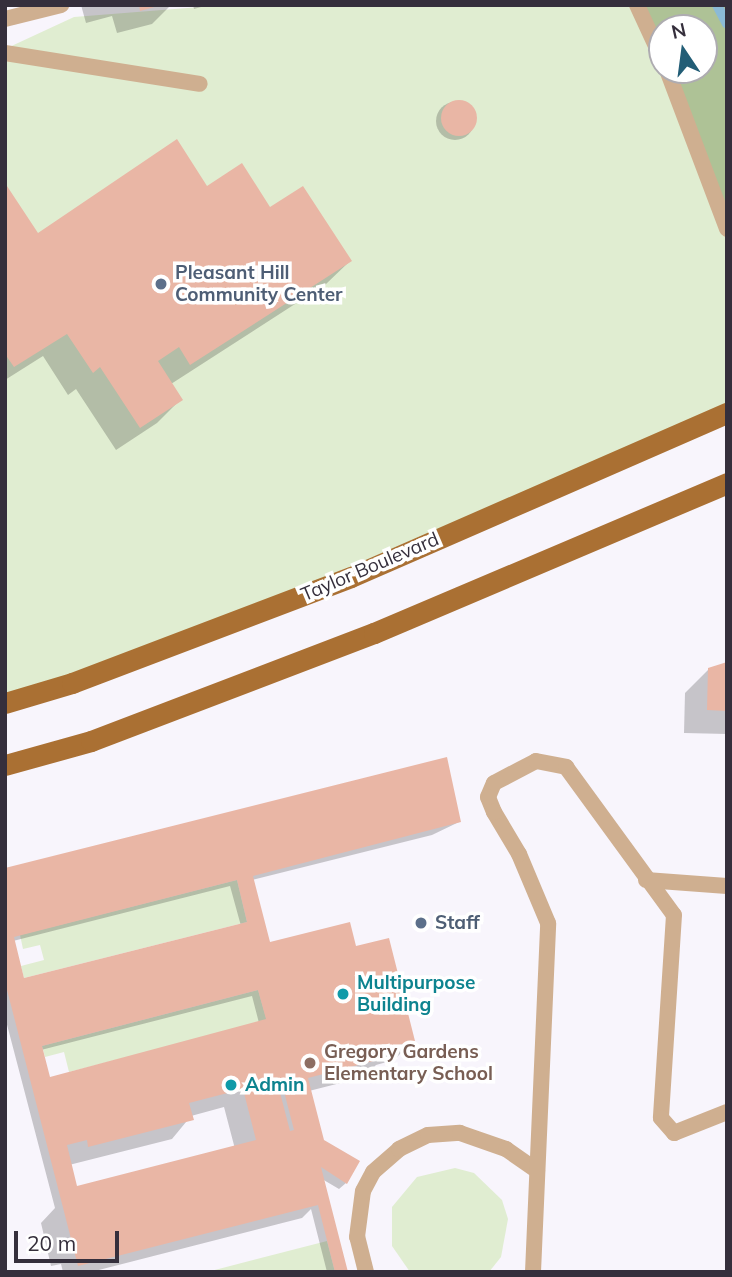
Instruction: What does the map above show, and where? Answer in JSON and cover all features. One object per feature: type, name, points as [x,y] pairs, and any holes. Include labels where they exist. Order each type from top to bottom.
[{"type":"main road","name":"Taylor Boulevard","points":[[5,703],[72,683],[351,577],[727,413]]},
{"type":"main road","points":[[5,765],[91,741],[374,633],[727,483]]},
{"type":"lane","points":[[5,19],[61,5]]},
{"type":"lane","points":[[637,5],[648,28]]},
{"type":"lane","points":[[5,53],[200,85]]},
{"type":"lane","points":[[672,84],[727,229]]},
{"type":"lane","points":[[533,1272],[548,923],[519,854],[488,797],[494,783],[536,761],[566,767],[674,915],[660,1118],[674,1133],[727,1112]]},
{"type":"lane","points":[[646,880],[727,886]]},
{"type":"lane","points":[[366,1272],[357,1237],[363,1191],[373,1172],[399,1149],[428,1135],[460,1133],[506,1149],[537,1171]]},
{"type":"green space","points":[[225,5],[637,5],[648,32],[648,84],[669,84],[727,229],[727,414],[351,577],[5,703],[5,49],[74,17]]},
{"type":"green space","points":[[637,5],[727,5],[727,228],[672,84],[718,84],[718,14],[648,14],[648,29]]},
{"type":"green space","points":[[237,880],[247,922],[24,978],[21,966],[44,960],[40,945],[23,949],[20,935]]},
{"type":"green space","points":[[258,990],[267,1021],[69,1072],[64,1052],[45,1057],[42,1046]]},
{"type":"green space","points":[[455,1168],[474,1173],[502,1200],[508,1219],[501,1257],[489,1272],[410,1272],[392,1246],[392,1207],[417,1177]]},
{"type":"green space","points":[[327,1241],[335,1272],[207,1272]]},
{"type":"building","points":[[139,5],[158,5],[158,6],[140,11]]},
{"type":"building","points":[[459,100],[472,105],[477,118],[472,131],[459,136],[446,131],[441,118],[446,105]]},
{"type":"building","name":"Pleasant Hill Community Center","points":[[177,139],[207,186],[242,163],[270,207],[303,186],[352,261],[190,365],[179,347],[158,361],[183,400],[140,428],[100,367],[93,373],[67,334],[14,367],[5,354],[5,183],[38,233]]},
{"type":"building","points":[[727,662],[727,711],[707,710],[708,668]]},
{"type":"building","points":[[447,757],[461,822],[253,876],[270,942],[350,922],[356,946],[389,938],[415,1041],[383,1049],[385,1058],[308,1078],[324,1140],[360,1161],[347,1184],[321,1167],[348,1272],[335,1272],[318,1205],[78,1266],[5,982],[5,868]],"holes":[[[237,880],[247,922],[24,978],[14,937]],[[258,990],[266,1019],[50,1077],[42,1046]],[[281,1080],[294,1130],[290,1131],[277,1081]],[[243,1089],[256,1140],[77,1186],[67,1145],[87,1140],[88,1147],[194,1120],[189,1103]]]},
{"type":"waterway","points":[[717,5],[727,24]]},
{"type":"place","name":"Pleasant Hill Community Center","points":[[161,284]]},
{"type":"place","name":"Staff","points":[[421,923]]},
{"type":"place","name":"Multipurpose Building","points":[[343,994]]},
{"type":"place","name":"Gregory Gardens Elementary School","points":[[310,1063]]},
{"type":"place","name":"Admin","points":[[231,1085]]}]
